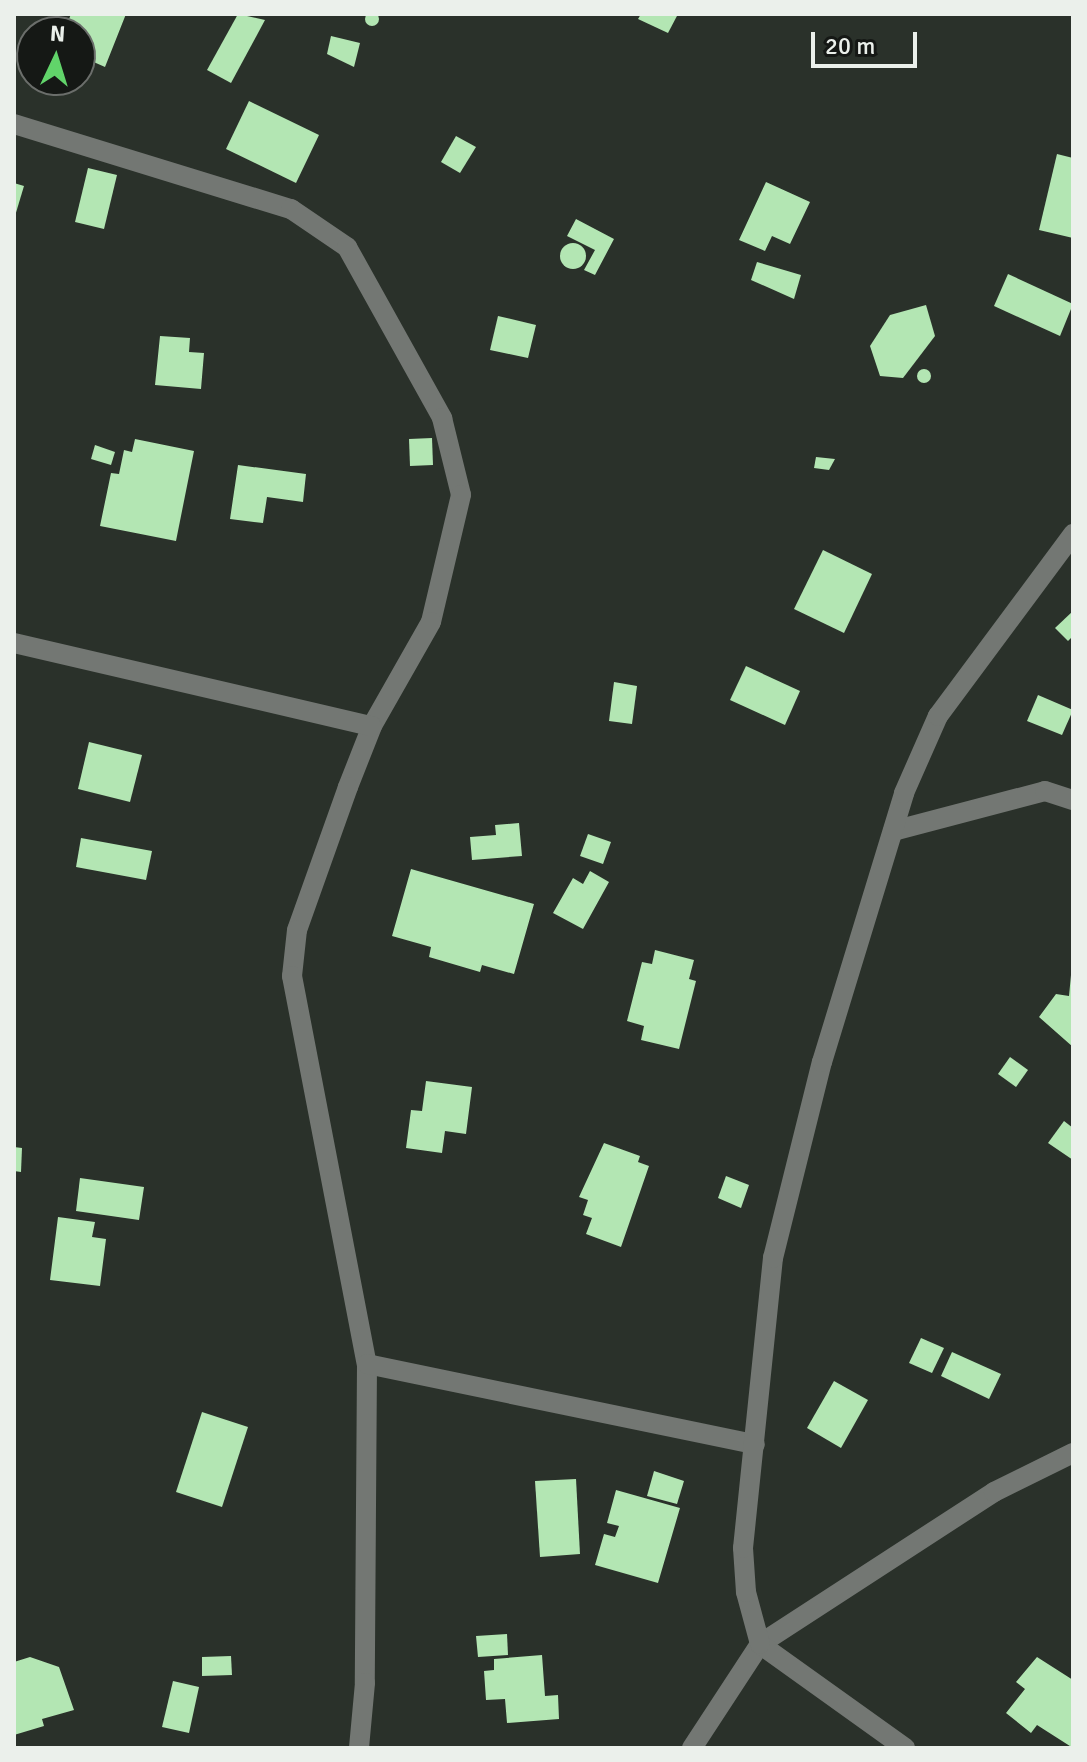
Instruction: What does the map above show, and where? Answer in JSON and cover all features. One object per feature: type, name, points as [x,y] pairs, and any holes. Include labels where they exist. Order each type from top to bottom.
[{"type":"street","points":[[14,124],[291,209],[347,247],[379,297],[442,418],[461,495],[431,622],[372,726],[297,930],[292,976],[367,1364],[365,1683],[359,1748]]},
{"type":"street","points":[[905,1748],[760,1644],[746,1592],[743,1548],[773,1258],[822,1062],[893,831],[938,716],[1073,534]]},
{"type":"street","points":[[14,643],[372,726]]},
{"type":"street","points":[[893,831],[1045,791],[1073,800]]},
{"type":"street","points":[[367,1364],[755,1444]]},
{"type":"street","points":[[692,1748],[760,1644],[994,1492],[1073,1453]]},
{"type":"building","points":[[372,12],[379,19],[372,26],[365,19]]},
{"type":"building","points":[[126,14],[105,67],[96,63],[96,16],[70,16]]},
{"type":"building","points":[[238,14],[265,20],[231,83],[207,70]]},
{"type":"building","points":[[641,14],[678,14],[668,33],[638,19]]},
{"type":"building","points":[[331,36],[360,43],[354,67],[327,54]]},
{"type":"building","points":[[249,101],[319,135],[296,183],[226,149]]},
{"type":"building","points":[[456,136],[476,147],[460,173],[441,162]]},
{"type":"building","points":[[1057,154],[1073,158],[1073,238],[1039,230]]},
{"type":"building","points":[[88,168],[117,175],[104,229],[75,222]]},
{"type":"building","points":[[766,182],[810,202],[790,244],[772,236],[765,251],[739,240]]},
{"type":"building","points":[[14,183],[24,186],[15,216],[14,216]]},
{"type":"building","points":[[576,219],[614,239],[595,275],[584,270],[595,250],[567,236]]},
{"type":"building","points":[[573,243],[582,247],[586,256],[582,265],[573,269],[564,265],[560,256],[564,247]]},
{"type":"building","points":[[757,262],[801,275],[794,299],[751,280]]},
{"type":"building","points":[[1008,274],[1073,304],[1060,336],[994,306]]},
{"type":"building","points":[[926,305],[935,336],[903,378],[880,376],[870,346],[890,315]]},
{"type":"building","points":[[498,316],[536,325],[528,358],[490,350]]},
{"type":"building","points":[[160,336],[190,338],[189,352],[204,353],[201,389],[155,385]]},
{"type":"building","points":[[924,369],[931,376],[924,383],[917,376]]},
{"type":"building","points":[[432,438],[433,465],[410,466],[409,439]]},
{"type":"building","points":[[135,439],[194,451],[176,541],[100,526],[111,473],[119,474],[124,450],[132,452]]},
{"type":"building","points":[[95,445],[115,452],[111,465],[91,459]]},
{"type":"building","points":[[816,457],[835,459],[829,470],[814,468]]},
{"type":"building","points":[[238,465],[306,474],[303,502],[267,497],[263,523],[230,519]]},
{"type":"building","points":[[823,550],[872,574],[844,633],[794,609]]},
{"type":"building","points":[[1073,611],[1073,636],[1068,641],[1055,628]]},
{"type":"building","points":[[746,666],[800,691],[785,725],[730,700]]},
{"type":"building","points":[[614,682],[637,686],[632,724],[609,721]]},
{"type":"building","points":[[1038,695],[1073,710],[1062,735],[1027,721]]},
{"type":"building","points":[[89,742],[142,755],[130,802],[78,789]]},
{"type":"building","points":[[519,823],[522,856],[472,860],[470,837],[496,835],[495,825]]},
{"type":"building","points":[[588,834],[611,842],[603,864],[580,856]]},
{"type":"building","points":[[81,838],[152,851],[146,880],[76,867]]},
{"type":"building","points":[[411,869],[534,904],[514,974],[482,965],[480,972],[429,957],[431,947],[392,936]]},
{"type":"building","points":[[590,871],[609,882],[583,929],[553,913],[573,878],[583,884]]},
{"type":"building","points":[[655,950],[694,960],[689,979],[696,981],[679,1049],[641,1040],[644,1026],[627,1021],[642,962],[652,964]]},
{"type":"building","points":[[1073,954],[1073,1047],[1039,1017],[1056,994],[1069,996]]},
{"type":"building","points":[[1010,1057],[1028,1070],[1016,1087],[998,1074]]},
{"type":"building","points":[[426,1081],[472,1087],[466,1134],[445,1131],[442,1153],[406,1148],[411,1110],[422,1111]]},
{"type":"building","points":[[1064,1121],[1073,1128],[1073,1160],[1048,1143]]},
{"type":"building","points":[[604,1143],[640,1156],[638,1162],[649,1166],[621,1247],[586,1234],[592,1218],[583,1215],[588,1200],[579,1197]]},
{"type":"building","points":[[14,1147],[22,1148],[21,1172],[14,1171]]},
{"type":"building","points":[[726,1176],[749,1185],[741,1208],[718,1198]]},
{"type":"building","points":[[80,1178],[144,1187],[139,1220],[76,1211]]},
{"type":"building","points":[[58,1217],[95,1222],[92,1237],[106,1239],[100,1286],[50,1280]]},
{"type":"building","points":[[921,1338],[944,1348],[932,1373],[909,1363]]},
{"type":"building","points":[[952,1352],[1001,1374],[989,1399],[941,1376]]},
{"type":"building","points":[[834,1381],[868,1400],[841,1448],[807,1428]]},
{"type":"building","points":[[202,1412],[248,1427],[222,1507],[176,1492]]},
{"type":"building","points":[[654,1471],[684,1481],[677,1504],[647,1496]]},
{"type":"building","points":[[576,1479],[580,1554],[540,1557],[535,1481]]},
{"type":"building","points":[[616,1490],[680,1508],[658,1583],[595,1565],[604,1534],[615,1537],[619,1526],[607,1523]]},
{"type":"building","points":[[507,1634],[508,1655],[478,1657],[476,1636]]},
{"type":"building","points":[[542,1655],[545,1696],[558,1695],[559,1719],[507,1723],[505,1699],[486,1700],[484,1671],[494,1670],[494,1659]]},
{"type":"building","points":[[231,1656],[232,1675],[202,1676],[202,1657]]},
{"type":"building","points":[[30,1657],[59,1667],[74,1710],[42,1719],[44,1726],[14,1735],[14,1662]]},
{"type":"building","points":[[1037,1657],[1073,1680],[1073,1748],[1037,1725],[1031,1733],[1006,1713],[1025,1689],[1016,1682]]},
{"type":"building","points":[[173,1681],[199,1687],[189,1733],[162,1727]]}]
